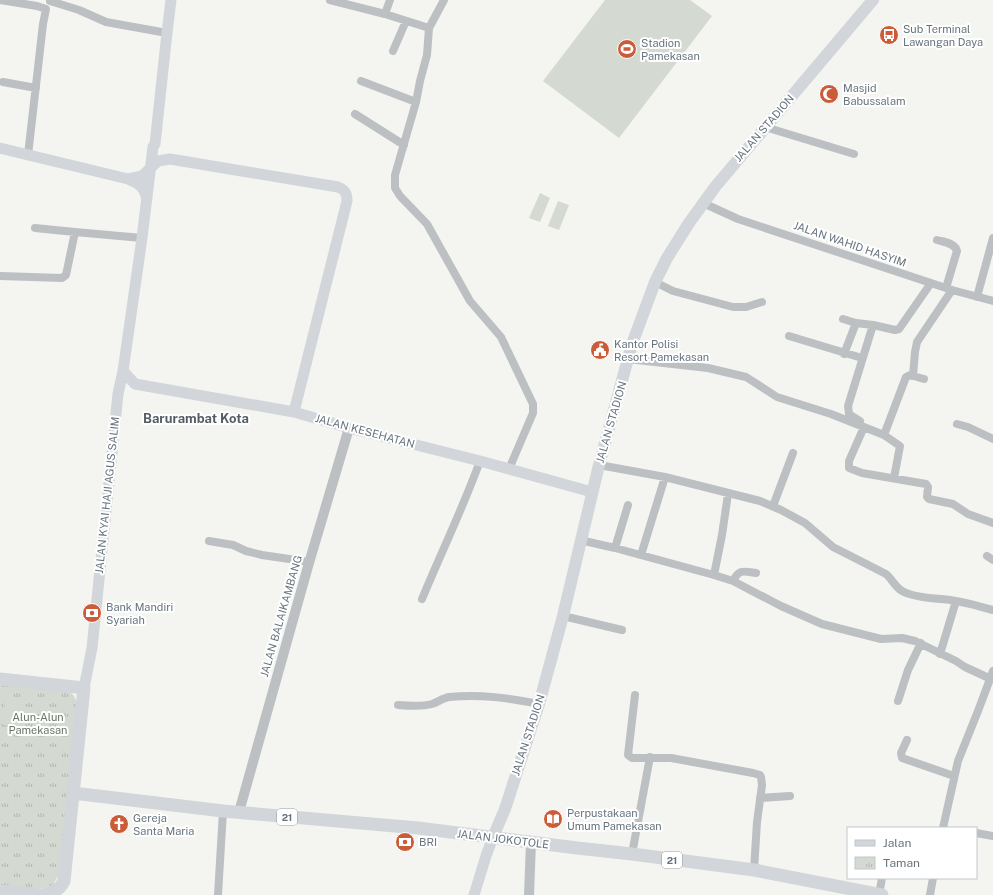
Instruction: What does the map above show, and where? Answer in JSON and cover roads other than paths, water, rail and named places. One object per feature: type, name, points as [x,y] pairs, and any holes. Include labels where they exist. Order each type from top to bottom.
[{"type":"highway","points":[[0,679],[84,688]]},
{"type":"highway","name":"JALAN KYAI HAJI AGUS SALIM","points":[[42,895],[56,892],[61,888],[64,881],[84,688]]},
{"type":"highway","name":"JALAN JOKOTOLE","points":[[73,793],[223,811],[418,828],[632,854],[754,870],[827,885],[844,891],[882,895]]},
{"type":"highway","points":[[0,891],[36,895]]},
{"type":"main road","name":"JALAN KYAI HAJI AGUS SALIM","points":[[84,688],[92,648],[118,394],[123,371],[148,199],[172,0]]},
{"type":"main road","name":"JALAN STADION","points":[[497,838],[539,704],[553,653],[592,492],[632,344],[655,282],[667,258],[703,203],[746,149],[873,0]]},
{"type":"main road","points":[[155,144],[159,153],[170,159]]},
{"type":"main road","points":[[0,148],[128,179],[141,186],[145,190],[148,199]]},
{"type":"main road","points":[[128,179],[142,176],[147,173],[158,161],[170,159],[338,187],[344,190],[347,195],[347,201],[294,412]]},
{"type":"main road","points":[[118,394],[135,384],[123,371]]},
{"type":"main road","name":"JALAN KESEHATAN","points":[[135,384],[294,412],[592,492]]},
{"type":"main road","points":[[474,895],[486,856],[497,838]]},
{"type":"street","points":[[0,0],[37,6],[46,9]]},
{"type":"street","points":[[28,155],[43,24],[46,9],[51,0],[106,22],[167,33]]},
{"type":"street","points":[[330,0],[344,2],[429,28]]},
{"type":"street","points":[[385,14],[390,0]]},
{"type":"street","points":[[444,0],[429,28],[427,55],[416,102],[395,175],[395,188],[400,196],[427,224],[470,301],[501,336],[534,404],[534,413],[516,471]]},
{"type":"street","points":[[393,51],[406,21]]},
{"type":"street","points":[[361,81],[416,102]]},
{"type":"street","points":[[3,82],[36,88]]},
{"type":"street","points":[[355,114],[404,145]]},
{"type":"street","points":[[765,127],[854,154]]},
{"type":"street","name":"JALAN WAHID HASYIM","points":[[703,203],[738,219],[930,283],[993,301]]},
{"type":"street","points":[[35,228],[142,238]]},
{"type":"street","points":[[0,276],[62,278],[66,275],[74,232]]},
{"type":"street","points":[[977,297],[993,238]]},
{"type":"street","points":[[913,376],[917,342],[949,289],[958,251],[952,244],[937,240]]},
{"type":"street","points":[[655,282],[673,291],[732,307],[746,307],[762,302]]},
{"type":"street","points":[[843,319],[856,323],[895,330],[899,329],[930,283]]},
{"type":"street","points":[[844,354],[856,323]]},
{"type":"street","points":[[872,325],[848,410],[849,414],[882,432],[900,446],[894,478]]},
{"type":"street","points":[[789,336],[844,354],[862,358]]},
{"type":"street","points":[[628,359],[708,368],[741,375],[750,378],[777,397],[882,432]]},
{"type":"street","points":[[882,432],[906,378],[908,376],[913,376],[924,379]]},
{"type":"street","points":[[957,424],[968,427],[993,439]]},
{"type":"street","points":[[864,427],[849,462],[850,468],[862,473],[926,484],[928,490],[927,497],[929,499],[953,504],[968,514],[993,523]]},
{"type":"street","name":"JALAN BALAIKAMBANG","points":[[239,812],[309,563],[349,428]]},
{"type":"street","points":[[773,506],[793,453]]},
{"type":"street","points":[[422,599],[438,560],[456,523],[480,461]]},
{"type":"street","points":[[599,466],[665,478],[773,506],[805,523],[834,547],[886,574],[892,579],[900,590],[904,592],[912,595],[956,601],[993,610]]},
{"type":"street","points":[[641,555],[665,478]]},
{"type":"street","points":[[714,575],[728,494]]},
{"type":"street","points":[[615,548],[628,505]]},
{"type":"street","points":[[580,540],[615,548],[733,581],[781,606],[822,624],[881,639],[902,638],[921,643],[940,654],[992,675],[964,745],[954,776],[944,827]]},
{"type":"street","points":[[209,541],[234,545],[246,551],[262,555],[309,563]]},
{"type":"street","points":[[733,581],[739,572],[743,571],[756,573]]},
{"type":"street","points":[[940,654],[956,601]]},
{"type":"street","points":[[563,616],[622,630]]},
{"type":"street","points":[[898,701],[908,670],[921,643]]},
{"type":"street","points":[[635,695],[628,755],[632,758],[671,758],[760,775],[762,786],[754,870]]},
{"type":"street","points":[[398,705],[415,706],[431,704],[447,697],[472,696],[508,698],[539,704]]},
{"type":"street","points":[[907,740],[901,753],[902,758],[954,776]]},
{"type":"street","points":[[632,854],[650,757]]},
{"type":"street","points":[[760,798],[790,796]]},
{"type":"street","points":[[218,895],[223,811]]},
{"type":"street","points":[[977,833],[993,836]]},
{"type":"street","points":[[529,895],[531,842]]},
{"type":"street","points":[[879,894],[882,879]]},
{"type":"street","points":[[930,895],[933,879]]},
{"type":"place","name":"Sub Terminal Lawangan Daya","points":[[889,35]]},
{"type":"place","name":"Stadion Pamekasan","points":[[627,49]]},
{"type":"place","name":"Masjid Babussalam","points":[[829,94]]},
{"type":"place","name":"Kantor Polisi Resort Pamekasan","points":[[600,350]]},
{"type":"place","name":"Bank Mandiri Syariah","points":[[92,613]]},
{"type":"place","name":"Perpustakaan Umum Pamekasan","points":[[553,819]]},
{"type":"place","name":"Gereja Santa Maria","points":[[119,824]]},
{"type":"place","name":"BRI","points":[[405,842]]},
{"type":"district","name":"Barurambat Kota","points":[[196,418]]},
{"type":"park label","name":"Alun-Alun Pamekasan","points":[[38,723]]}]
